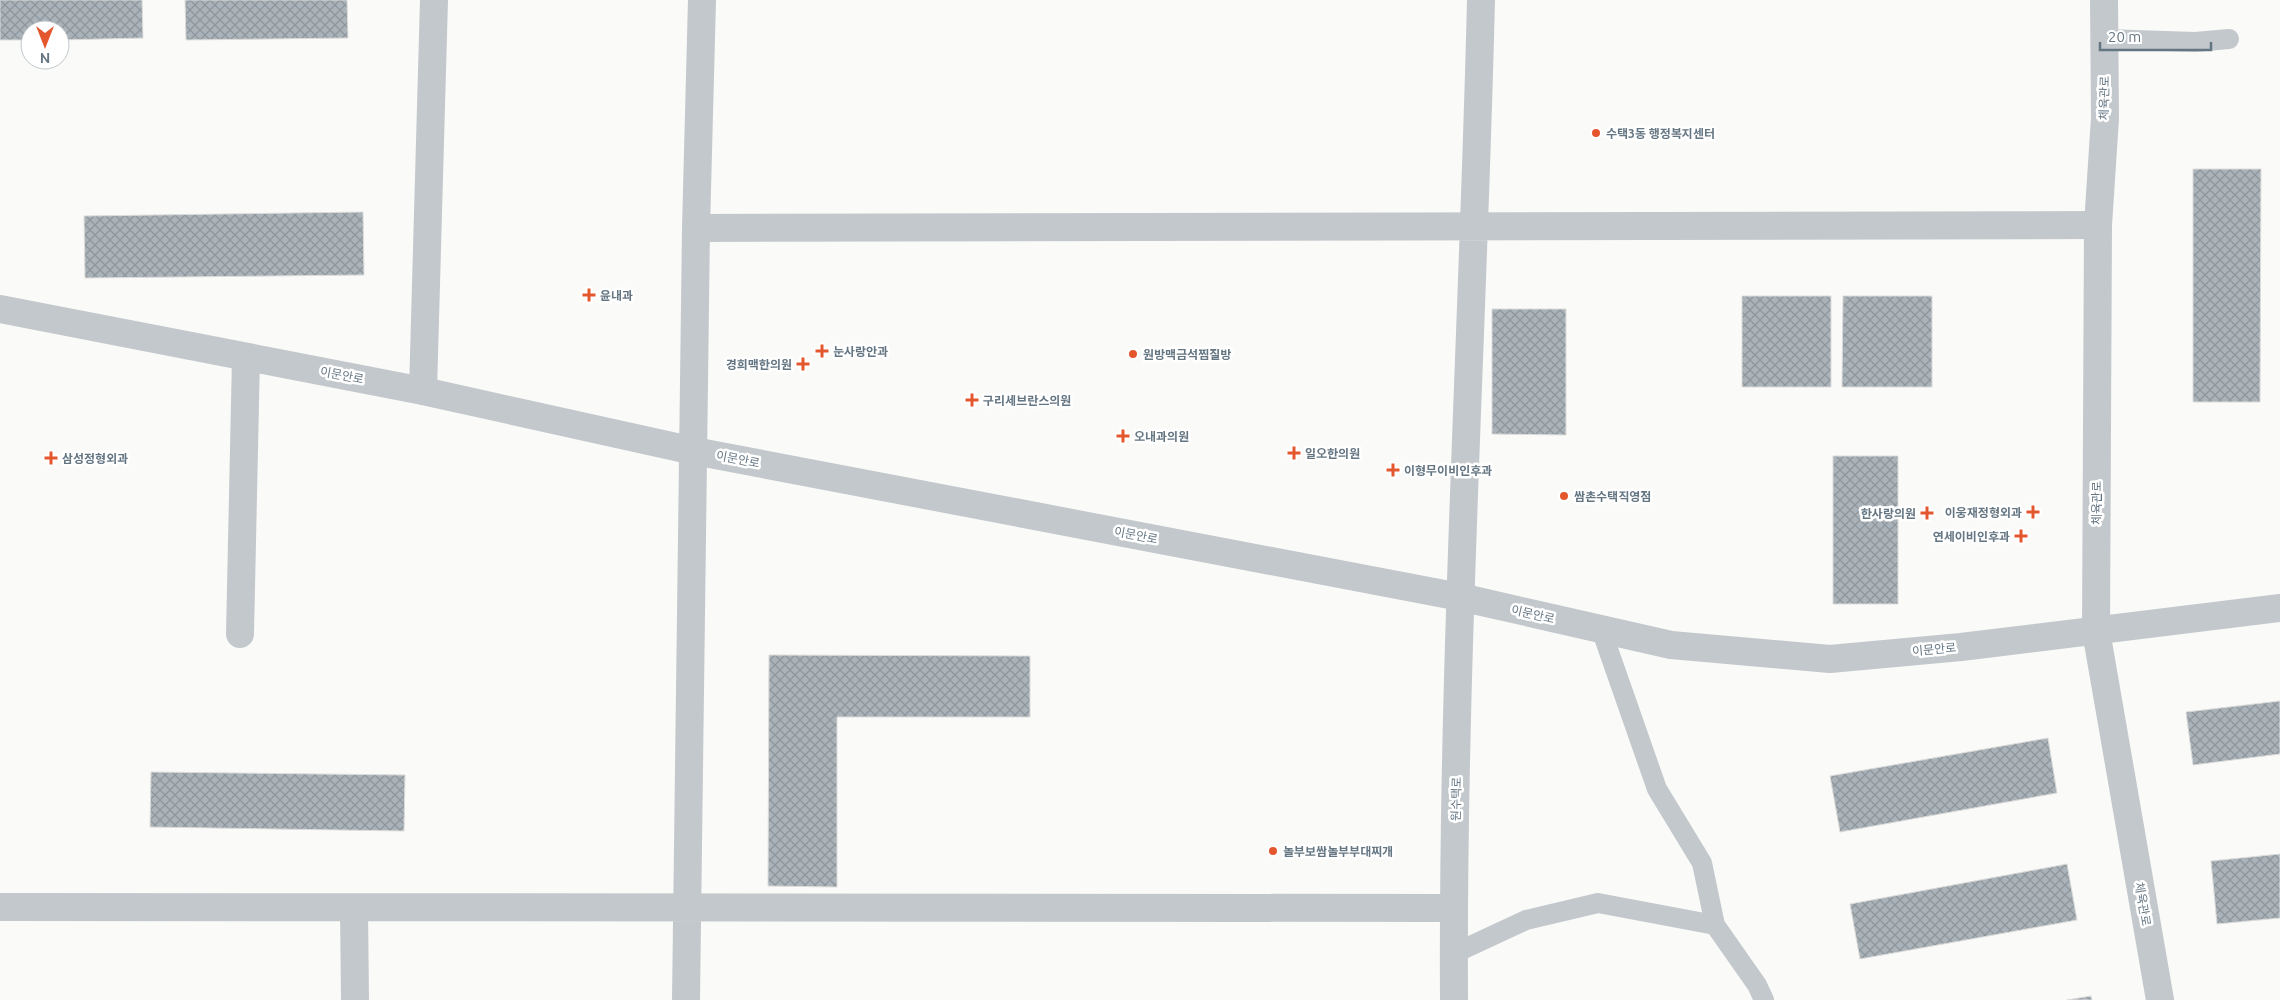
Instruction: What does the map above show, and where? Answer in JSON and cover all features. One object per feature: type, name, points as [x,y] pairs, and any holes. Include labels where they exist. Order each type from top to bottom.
[{"type":"street","points":[[423,391],[434,0]]},
{"type":"street","points":[[686,1000],[696,228],[702,0]]},
{"type":"street","name":"원수택로","points":[[1454,1000],[1460,597],[1476,225],[1481,0]]},
{"type":"street","name":"체육관로","points":[[2104,0],[2104,118],[2098,225],[2096,631],[2160,1000]]},
{"type":"street","points":[[696,228],[2098,225]]},
{"type":"street","name":"이문안로","points":[[0,308],[423,391],[694,451],[1460,597],[1672,645],[1830,659],[2096,631],[2280,608]]},
{"type":"street","points":[[240,634],[246,356]]},
{"type":"street","points":[[0,907],[1454,908]]},
{"type":"street","points":[[354,908],[355,1000]]},
{"type":"lane","points":[[2104,39],[2195,42],[2230,39]]},
{"type":"lane","points":[[1601,629],[1657,789],[1702,863],[1714,925],[1757,984],[1764,1000]]},
{"type":"lane","points":[[1454,954],[1526,920],[1598,903],[1714,925]]},
{"type":"building","points":[[0,0],[142,0],[143,38],[70,40],[70,20],[20,20],[20,40],[0,40]]},
{"type":"building","points":[[185,0],[347,0],[348,38],[186,40]]},
{"type":"building","points":[[2193,169],[2261,169],[2260,402],[2193,402]]},
{"type":"building","points":[[363,212],[364,275],[85,278],[84,216]]},
{"type":"building","points":[[1742,296],[1831,296],[1831,387],[1742,387]]},
{"type":"building","points":[[1843,296],[1932,296],[1932,387],[1842,387]]},
{"type":"building","points":[[1492,309],[1566,309],[1566,435],[1492,434]]},
{"type":"building","points":[[1833,456],[1898,456],[1898,604],[1833,604]]},
{"type":"building","points":[[769,655],[1030,656],[1030,717],[837,717],[837,887],[768,886]]},
{"type":"building","points":[[2280,701],[2280,754],[2193,765],[2186,712]]},
{"type":"building","points":[[2048,738],[2057,793],[1840,832],[1830,776]]},
{"type":"building","points":[[151,772],[405,775],[404,831],[150,827]]},
{"type":"building","points":[[2280,854],[2280,918],[2217,924],[2211,861]]},
{"type":"building","points":[[2067,864],[2077,920],[1860,959],[1850,904]]},
{"type":"building","points":[[2091,996],[2092,1000],[2067,1000]]},
{"type":"place","name":"수택3동 행정복지센터","points":[[1596,133]]},
{"type":"place","name":"윤내과","points":[[589,295]]},
{"type":"place","name":"눈사랑안과","points":[[822,351]]},
{"type":"place","name":"원방맥금석찜질방","points":[[1133,354]]},
{"type":"place","name":"경희맥한의원","points":[[803,364]]},
{"type":"place","name":"구리세브란스의원","points":[[972,400]]},
{"type":"place","name":"오내과의원","points":[[1123,436]]},
{"type":"place","name":"일오한의원","points":[[1294,453]]},
{"type":"place","name":"삼성정형외과","points":[[51,458]]},
{"type":"place","name":"이형무이비인후과","points":[[1393,470]]},
{"type":"place","name":"쌈촌수택직영점","points":[[1564,496]]},
{"type":"place","name":"이웅재정형외과","points":[[2033,512]]},
{"type":"place","name":"한사랑의원","points":[[1927,513]]},
{"type":"place","name":"연세이비인후과","points":[[2021,536]]},
{"type":"place","name":"놀부보쌈놀부부대찌개","points":[[1273,851]]}]
